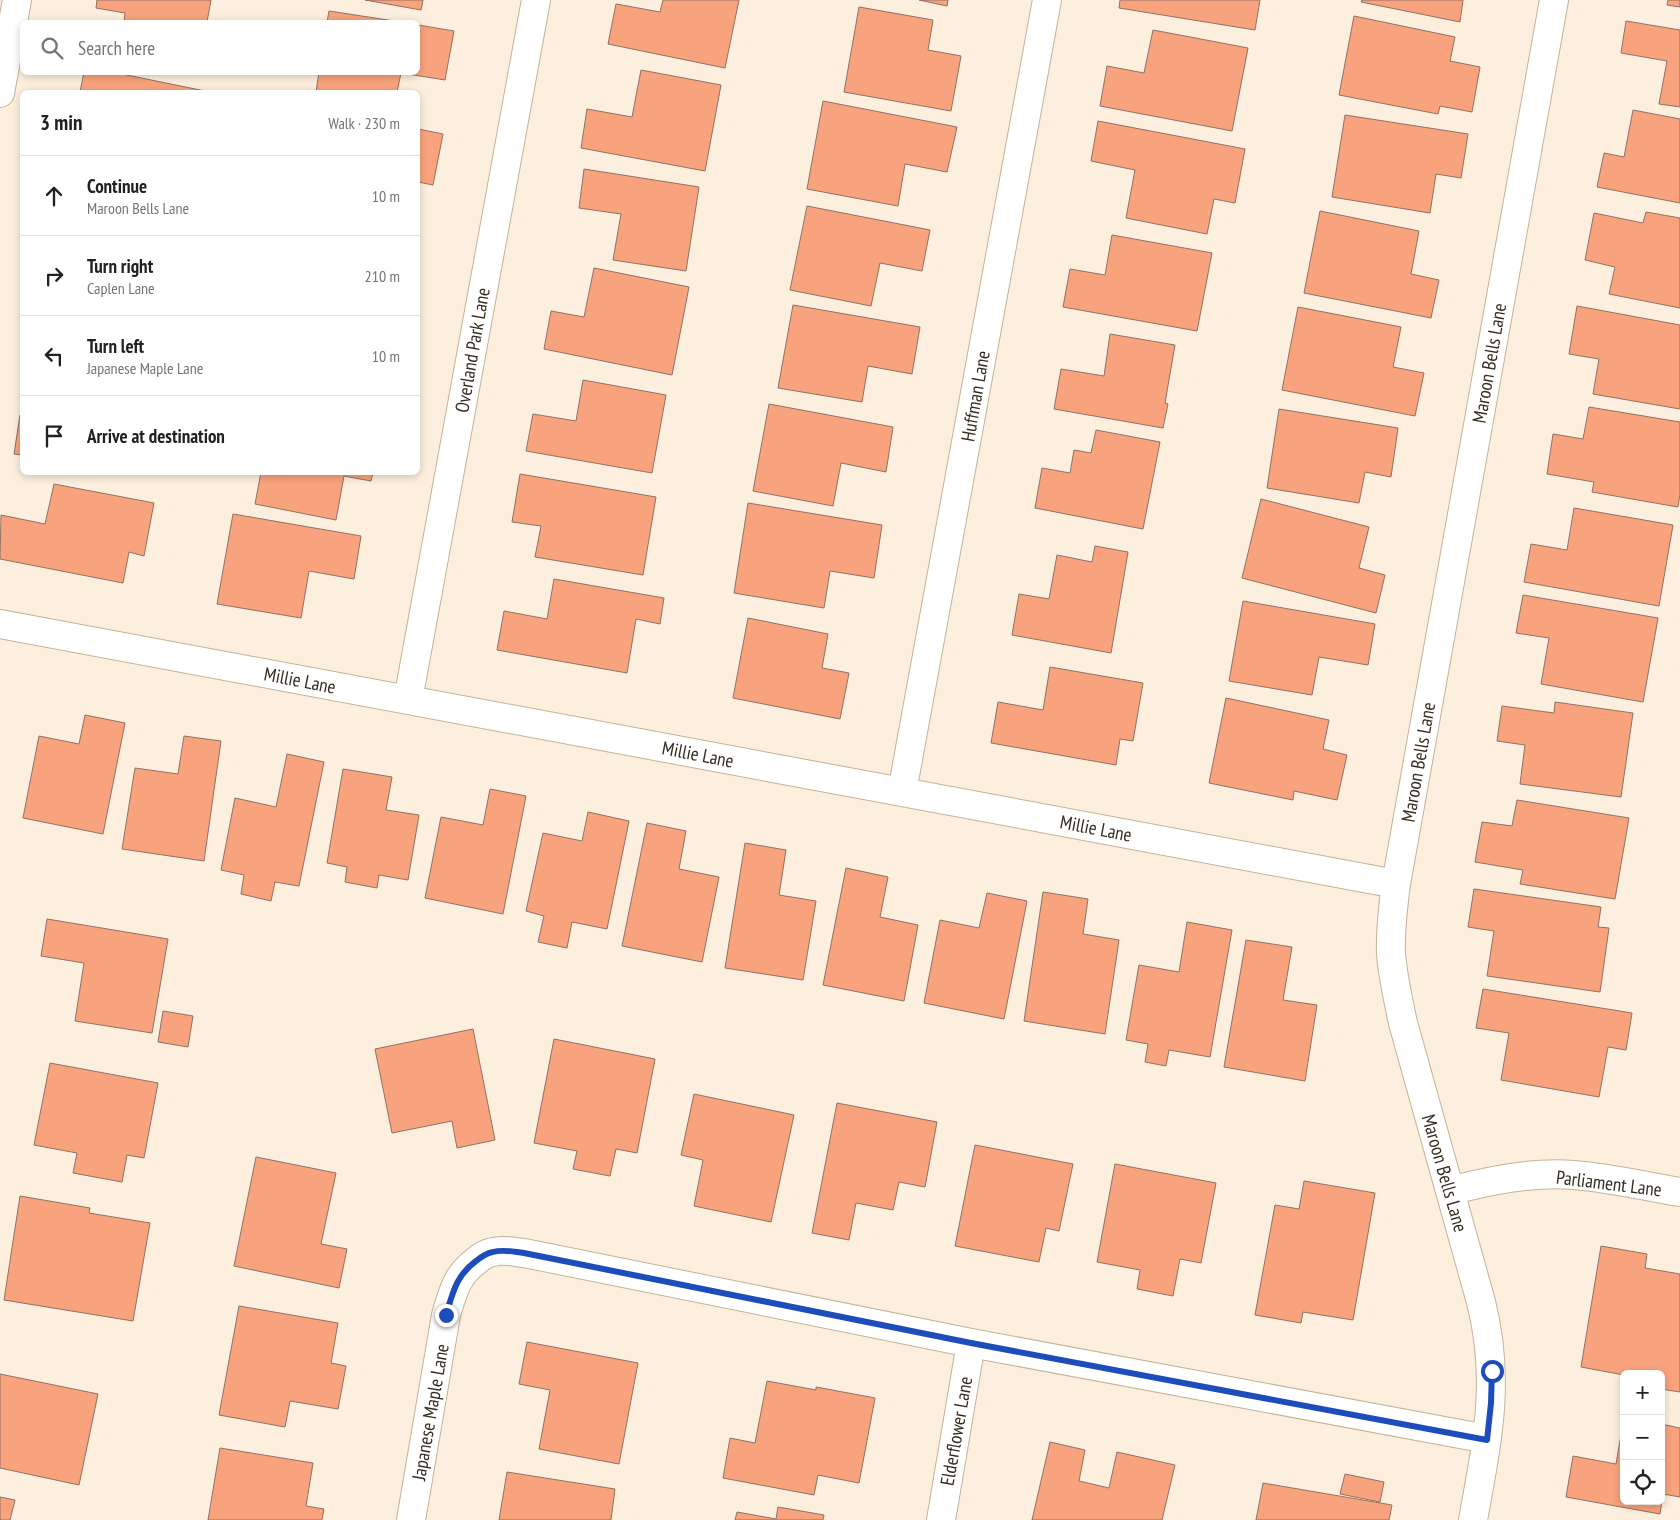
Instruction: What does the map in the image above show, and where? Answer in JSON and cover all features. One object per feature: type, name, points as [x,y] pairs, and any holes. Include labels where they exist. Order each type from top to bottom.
[{"type":"street","points":[[0,93],[17,0]]},
{"type":"street","name":"Overland Park Lane","points":[[408,700],[536,0]]},
{"type":"street","name":"Huffman Lane","points":[[902,792],[1047,0]]},
{"type":"street","name":"Maroon Bells Lane","points":[[1473,1520],[1491,1411],[1492,1371],[1488,1339],[1485,1317],[1403,1023],[1395,988],[1392,954],[1392,919],[1396,884],[1554,0]]},
{"type":"street","name":"Millie Lane","points":[[0,624],[1396,884]]},
{"type":"street","name":"Parliament Lane","points":[[1450,1191],[1504,1178],[1548,1174],[1574,1175],[1680,1192]]},
{"type":"street","name":"Japanese Maple Lane","points":[[411,1520],[446,1315],[458,1279],[466,1268],[482,1256],[492,1252],[524,1253],[971,1343]]},
{"type":"street","points":[[971,1343],[1487,1440]]},
{"type":"street","name":"Elderflower Lane","points":[[941,1520],[971,1343]]},
{"type":"building","points":[[97,0],[211,0],[207,20],[124,20],[125,13],[96,8]]},
{"type":"building","points":[[365,0],[423,0],[421,10]]},
{"type":"building","points":[[663,0],[739,0],[725,68],[608,44],[616,4],[660,12]]},
{"type":"building","points":[[919,0],[948,0],[947,6]]},
{"type":"building","points":[[1120,0],[1260,0],[1255,30],[1119,8]]},
{"type":"building","points":[[1362,0],[1463,0],[1460,22],[1361,2]]},
{"type":"building","points":[[1668,0],[1680,0],[1680,7],[1667,5]]},
{"type":"building","points":[[859,7],[933,20],[928,50],[961,56],[951,111],[844,92]]},
{"type":"building","points":[[329,11],[388,20],[327,20]]},
{"type":"building","points":[[1354,16],[1455,37],[1450,61],[1480,67],[1472,112],[1440,106],[1438,114],[1339,95]]},
{"type":"building","points":[[1626,21],[1680,30],[1680,107],[1659,104],[1667,61],[1621,53]]},
{"type":"building","points":[[420,25],[454,31],[445,80],[414,75],[420,75]]},
{"type":"building","points":[[1153,30],[1248,48],[1232,131],[1100,106],[1107,66],[1144,73]]},
{"type":"building","points":[[641,70],[721,85],[705,171],[581,148],[587,109],[632,117]]},
{"type":"building","points":[[83,75],[127,75],[200,90],[80,90]]},
{"type":"building","points":[[319,75],[401,75],[397,90],[316,90]]},
{"type":"building","points":[[823,101],[957,127],[947,172],[905,164],[898,206],[807,189]]},
{"type":"building","points":[[1633,110],[1680,119],[1680,203],[1597,187],[1604,153],[1624,157]]},
{"type":"building","points":[[1345,115],[1468,134],[1461,178],[1436,174],[1430,213],[1332,197]]},
{"type":"building","points":[[1098,121],[1245,149],[1235,203],[1214,199],[1207,234],[1126,218],[1135,170],[1091,161]]},
{"type":"building","points":[[420,129],[443,134],[433,185],[420,182]]},
{"type":"building","points":[[584,169],[699,187],[686,271],[613,260],[621,214],[579,208]]},
{"type":"building","points":[[807,206],[930,230],[922,271],[880,263],[871,306],[790,290]]},
{"type":"building","points":[[1320,211],[1419,231],[1411,274],[1439,280],[1431,318],[1304,293]]},
{"type":"building","points":[[1646,212],[1680,218],[1680,308],[1609,294],[1615,267],[1585,260],[1594,213],[1643,223]]},
{"type":"building","points":[[1112,235],[1212,253],[1197,331],[1063,307],[1070,269],[1105,275]]},
{"type":"building","points":[[594,268],[689,287],[672,375],[544,349],[551,311],[584,317]]},
{"type":"building","points":[[793,305],[920,327],[912,374],[868,366],[862,402],[778,388]]},
{"type":"building","points":[[1577,306],[1680,325],[1680,409],[1593,394],[1599,359],[1569,354]]},
{"type":"building","points":[[1298,307],[1401,327],[1393,367],[1424,373],[1415,416],[1282,390]]},
{"type":"building","points":[[1110,334],[1175,345],[1165,403],[1168,404],[1163,428],[1054,409],[1061,369],[1104,376]]},
{"type":"building","points":[[583,380],[666,395],[652,473],[526,451],[533,414],[576,421]]},
{"type":"building","points":[[769,404],[893,427],[886,472],[841,463],[833,506],[753,491]]},
{"type":"building","points":[[1589,407],[1680,422],[1680,494],[1678,507],[1592,492],[1594,482],[1547,474],[1553,434],[1583,439]]},
{"type":"building","points":[[1279,409],[1398,428],[1391,477],[1365,472],[1359,503],[1267,488]]},
{"type":"building","points":[[20,415],[20,455],[14,454]]},
{"type":"building","points":[[1096,430],[1160,442],[1143,529],[1035,508],[1042,468],[1070,473],[1074,450],[1091,453]]},
{"type":"building","points":[[520,474],[656,497],[643,575],[535,557],[541,526],[512,522]]},
{"type":"building","points":[[260,475],[372,475],[371,481],[344,476],[336,520],[255,504]]},
{"type":"building","points":[[54,484],[154,503],[144,556],[129,552],[123,583],[0,559],[1,515],[45,524]]},
{"type":"building","points":[[1261,499],[1369,527],[1359,568],[1385,575],[1376,613],[1242,578]]},
{"type":"building","points":[[748,503],[882,525],[874,578],[830,571],[824,608],[734,593]]},
{"type":"building","points":[[1574,508],[1673,525],[1659,606],[1524,582],[1531,544],[1567,550]]},
{"type":"building","points":[[233,514],[361,536],[354,579],[309,571],[301,618],[217,604]]},
{"type":"building","points":[[1095,546],[1128,552],[1111,653],[1012,635],[1019,594],[1049,599],[1057,555],[1092,562]]},
{"type":"building","points":[[554,579],[664,598],[660,624],[636,619],[627,673],[497,650],[504,611],[547,619]]},
{"type":"building","points":[[1523,595],[1658,618],[1643,702],[1541,684],[1549,638],[1516,633]]},
{"type":"building","points":[[1243,601],[1375,624],[1368,665],[1319,657],[1312,695],[1229,681]]},
{"type":"building","points":[[748,618],[828,634],[822,668],[849,673],[840,719],[733,698]]},
{"type":"building","points":[[1050,667],[1143,683],[1133,741],[1120,739],[1116,765],[991,743],[998,702],[1043,710]]},
{"type":"building","points":[[1226,698],[1329,720],[1323,749],[1347,755],[1337,800],[1294,791],[1293,800],[1209,783]]},
{"type":"building","points":[[1555,702],[1633,713],[1621,797],[1520,784],[1525,745],[1497,741],[1502,706],[1554,713]]},
{"type":"building","points":[[85,715],[125,723],[103,834],[23,818],[39,736],[79,744]]},
{"type":"building","points":[[184,736],[221,741],[204,861],[122,849],[135,768],[178,774]]},
{"type":"building","points":[[287,754],[324,762],[299,886],[275,882],[271,901],[241,894],[244,875],[221,870],[235,798],[276,807]]},
{"type":"building","points":[[343,769],[392,777],[386,810],[419,815],[408,880],[379,875],[377,888],[345,882],[347,867],[327,863]]},
{"type":"building","points":[[490,789],[526,796],[503,914],[425,898],[441,817],[483,825]]},
{"type":"building","points":[[1517,800],[1629,818],[1615,899],[1520,884],[1523,870],[1475,862],[1482,822],[1512,826]]},
{"type":"building","points":[[588,812],[629,821],[607,929],[572,922],[567,948],[538,942],[544,916],[526,911],[543,833],[582,841]]},
{"type":"building","points":[[647,823],[686,831],[679,869],[719,877],[702,962],[622,946]]},
{"type":"building","points":[[745,843],[786,850],[779,895],[816,901],[803,980],[725,968]]},
{"type":"building","points":[[846,868],[888,877],[880,917],[918,925],[904,1001],[823,985]]},
{"type":"building","points":[[1474,889],[1601,907],[1598,927],[1609,928],[1600,992],[1487,976],[1494,931],[1468,927]]},
{"type":"building","points":[[1043,892],[1088,899],[1083,934],[1119,940],[1105,1034],[1024,1021]]},
{"type":"building","points":[[987,893],[1027,901],[1004,1019],[924,1003],[940,920],[979,928]]},
{"type":"building","points":[[47,919],[168,939],[152,1033],[75,1021],[84,963],[41,956]]},
{"type":"building","points":[[1187,922],[1232,930],[1210,1057],[1169,1050],[1166,1066],[1145,1062],[1148,1044],[1126,1040],[1139,965],[1179,972]]},
{"type":"building","points":[[1246,940],[1292,947],[1283,1000],[1317,1005],[1305,1081],[1224,1067]]},
{"type":"building","points":[[1483,989],[1632,1013],[1626,1050],[1608,1047],[1599,1097],[1501,1080],[1509,1033],[1476,1028]]},
{"type":"building","points":[[163,1011],[193,1016],[188,1047],[158,1042]]},
{"type":"building","points":[[473,1029],[495,1140],[457,1148],[452,1121],[392,1133],[375,1049]]},
{"type":"building","points":[[554,1039],[655,1059],[637,1153],[616,1149],[610,1176],[573,1169],[577,1151],[534,1143]]},
{"type":"building","points":[[50,1063],[158,1083],[144,1158],[127,1155],[122,1182],[73,1173],[77,1153],[34,1145]]},
{"type":"building","points":[[694,1094],[794,1115],[771,1222],[694,1206],[703,1160],[681,1155]]},
{"type":"building","points":[[837,1103],[937,1122],[925,1187],[899,1182],[893,1210],[856,1203],[849,1240],[812,1233]]},
{"type":"building","points":[[975,1145],[1073,1164],[1059,1231],[1046,1228],[1039,1262],[955,1246]]},
{"type":"building","points":[[256,1157],[336,1173],[321,1244],[347,1249],[339,1288],[234,1266]]},
{"type":"building","points":[[1115,1164],[1216,1183],[1201,1263],[1180,1259],[1173,1296],[1137,1289],[1140,1270],[1097,1262]]},
{"type":"building","points":[[1304,1181],[1375,1193],[1353,1320],[1303,1312],[1301,1323],[1255,1315],[1275,1205],[1299,1209]]},
{"type":"building","points":[[20,1196],[90,1208],[89,1213],[150,1223],[133,1321],[4,1300]]},
{"type":"building","points":[[1601,1246],[1647,1254],[1645,1268],[1680,1274],[1680,1392],[1665,1390],[1665,1370],[1620,1370],[1620,1374],[1581,1367]]},
{"type":"building","points":[[239,1306],[338,1323],[331,1363],[346,1366],[338,1409],[290,1401],[285,1427],[219,1415]]},
{"type":"building","points":[[527,1342],[638,1363],[619,1464],[539,1449],[550,1390],[519,1384]]},
{"type":"building","points":[[0,1374],[98,1394],[79,1485],[0,1468]]},
{"type":"building","points":[[767,1381],[816,1390],[816,1387],[875,1398],[859,1483],[818,1475],[814,1495],[723,1478],[730,1438],[755,1443]]},
{"type":"building","points":[[1665,1425],[1680,1428],[1680,1497],[1665,1494]]},
{"type":"building","points":[[1620,1441],[1620,1505],[1661,1505],[1660,1514],[1566,1497],[1573,1456],[1616,1464]]},
{"type":"building","points":[[1050,1442],[1085,1450],[1079,1481],[1109,1488],[1117,1452],[1175,1465],[1162,1520],[1032,1520]]},
{"type":"building","points":[[220,1448],[313,1463],[306,1506],[324,1509],[322,1520],[208,1520]]},
{"type":"building","points":[[507,1472],[615,1489],[611,1520],[499,1520]]},
{"type":"building","points":[[1345,1474],[1384,1482],[1380,1502],[1340,1494]]},
{"type":"building","points":[[1263,1483],[1392,1505],[1389,1520],[1256,1520]]},
{"type":"building","points":[[0,1497],[15,1500],[10,1520],[0,1520]]},
{"type":"building","points":[[778,1507],[824,1515],[823,1520],[735,1520],[737,1512],[776,1519]]},
{"type":"route","points":[[446,1315],[458,1279],[466,1268],[482,1256],[492,1252],[524,1253],[971,1343],[1487,1440],[1492,1371]]}]
